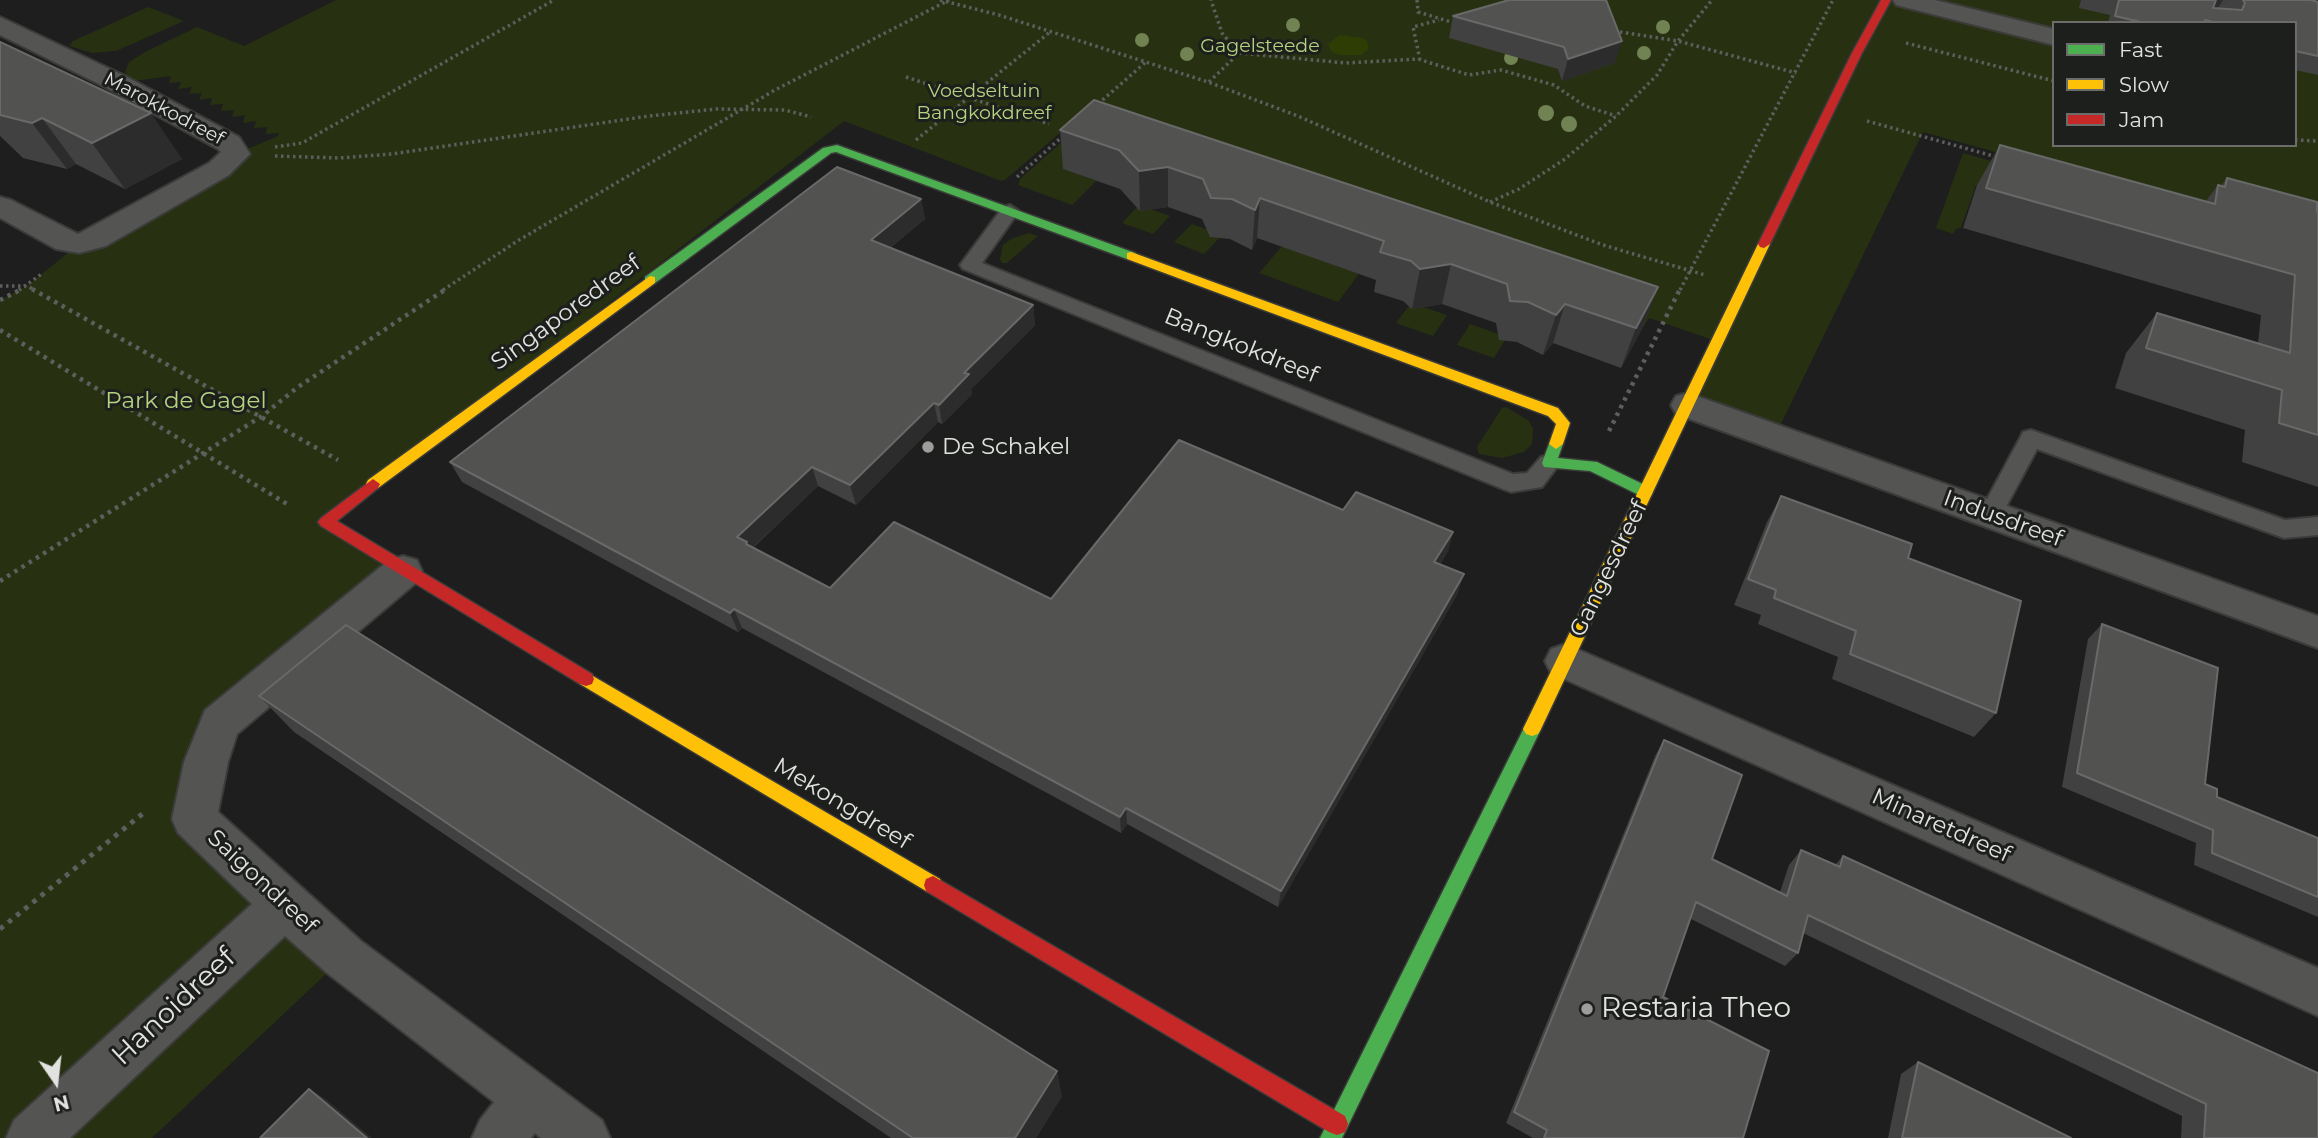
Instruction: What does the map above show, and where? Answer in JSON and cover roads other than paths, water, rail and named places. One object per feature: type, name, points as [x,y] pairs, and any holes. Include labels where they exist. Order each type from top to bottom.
[{"type":"street","name":"Gangesdreef","points":[[1334,1131],[1646,492],[1828,110],[1886,0]]},
{"type":"street","points":[[1905,0],[2052,37]]},
{"type":"street","name":"Marokkodreef","points":[[0,25],[116,82],[229,143],[236,154],[208,175],[95,239],[79,244],[67,242],[0,206]]},
{"type":"street","name":"Bangkokdreef","points":[[837,148],[1553,412],[1563,423],[1549,463]]},
{"type":"street","name":"Singaporedreef","points":[[326,522],[375,482],[827,150],[837,148]]},
{"type":"street","name":"Indusdreef","points":[[1688,405],[2318,632]]},
{"type":"street","points":[[1549,463],[1592,466],[1646,492]]},
{"type":"street","name":"Mekongdreef","points":[[326,522],[403,571],[1334,1131]]},
{"type":"street","name":"Saigondreef","points":[[403,571],[220,723],[206,762],[194,819],[344,957],[584,1138]]},
{"type":"street","name":"Minaretdreef","points":[[1564,661],[2318,992]]},
{"type":"street","name":"Hanoidreef","points":[[32,1138],[285,905]]},
{"type":"street","points":[[498,1138],[531,1097]]},
{"type":"lane","name":"Bangkokdreef","points":[[1010,211],[970,265],[1511,483],[1534,481],[1549,463]]},
{"type":"lane","points":[[1991,514],[2031,438],[2284,529],[2318,526]]},
{"type":"place","name":"De Schakel","points":[[928,447]]},
{"type":"place","name":"Restaria Theo","points":[[1587,1009]]},
{"type":"park label","name":"Gagelsteede","points":[[1260,46]]},
{"type":"park label","name":"Voedseltuin Bangkokdreef","points":[[984,102]]},
{"type":"park label","name":"Park de Gagel","points":[[186,401]]}]
